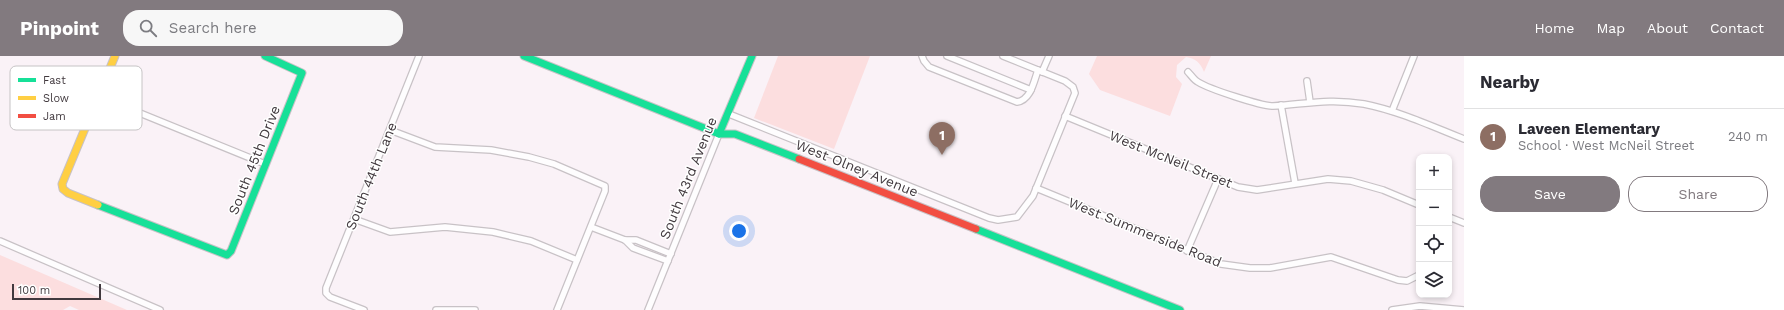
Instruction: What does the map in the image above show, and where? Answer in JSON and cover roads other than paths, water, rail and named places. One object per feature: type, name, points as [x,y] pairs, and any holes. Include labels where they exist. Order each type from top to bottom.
[{"type":"street","points":[[111,66],[115,56]]},
{"type":"street","name":"South 45th Drive","points":[[84,130],[62,184],[62,189],[75,196],[227,255],[231,251],[302,73],[265,56]]},
{"type":"street","name":"West Olney Avenue","points":[[524,56],[719,134],[735,134],[1180,310]]},
{"type":"street","name":"South 43rd Avenue","points":[[648,310],[752,56]]},
{"type":"street","points":[[922,56],[929,67],[1017,102],[1027,97],[1049,56]]},
{"type":"street","points":[[947,56],[1031,90]]},
{"type":"street","points":[[728,114],[989,218],[998,220],[1017,217],[1033,196],[1075,93],[1073,87],[1065,81],[1003,56]]},
{"type":"street","points":[[1392,111],[1414,56]]},
{"type":"street","name":"South 44th Lane","points":[[364,310],[330,297],[326,293],[326,288],[420,57]]},
{"type":"street","points":[[1188,72],[1198,82],[1247,101],[1266,106],[1340,101],[1392,111],[1464,139]]},
{"type":"street","points":[[1307,81],[1310,102]]},
{"type":"street","points":[[1281,105],[1295,183]]},
{"type":"street","points":[[142,114],[265,164]]},
{"type":"street","name":"West McNeil Street","points":[[1065,116],[1238,187],[1257,190],[1328,179],[1351,181],[1383,190],[1416,204]]},
{"type":"street","points":[[390,130],[435,147],[491,150],[529,157],[554,164],[605,186],[605,191],[557,310]]},
{"type":"street","points":[[1187,251],[1218,179]]},
{"type":"street","name":"West Summerside Road","points":[[1036,188],[1210,261],[1235,267],[1270,268],[1331,257],[1398,280],[1407,281],[1416,277]]},
{"type":"street","points":[[1452,218],[1464,223]]},
{"type":"street","points":[[354,219],[390,232],[445,228],[492,232],[530,241],[577,260]]},
{"type":"street","points":[[591,226],[625,240],[636,240],[671,254]]},
{"type":"street","points":[[625,240],[633,248],[668,261]]},
{"type":"street","points":[[0,241],[160,310]]},
{"type":"street","points":[[644,252],[646,244]]},
{"type":"street","points":[[1392,310],[1435,306],[1464,310]]},
{"type":"street","points":[[436,310],[475,310]]},
{"type":"place","name":"Laveen Elementary","points":[[942,155]]}]
